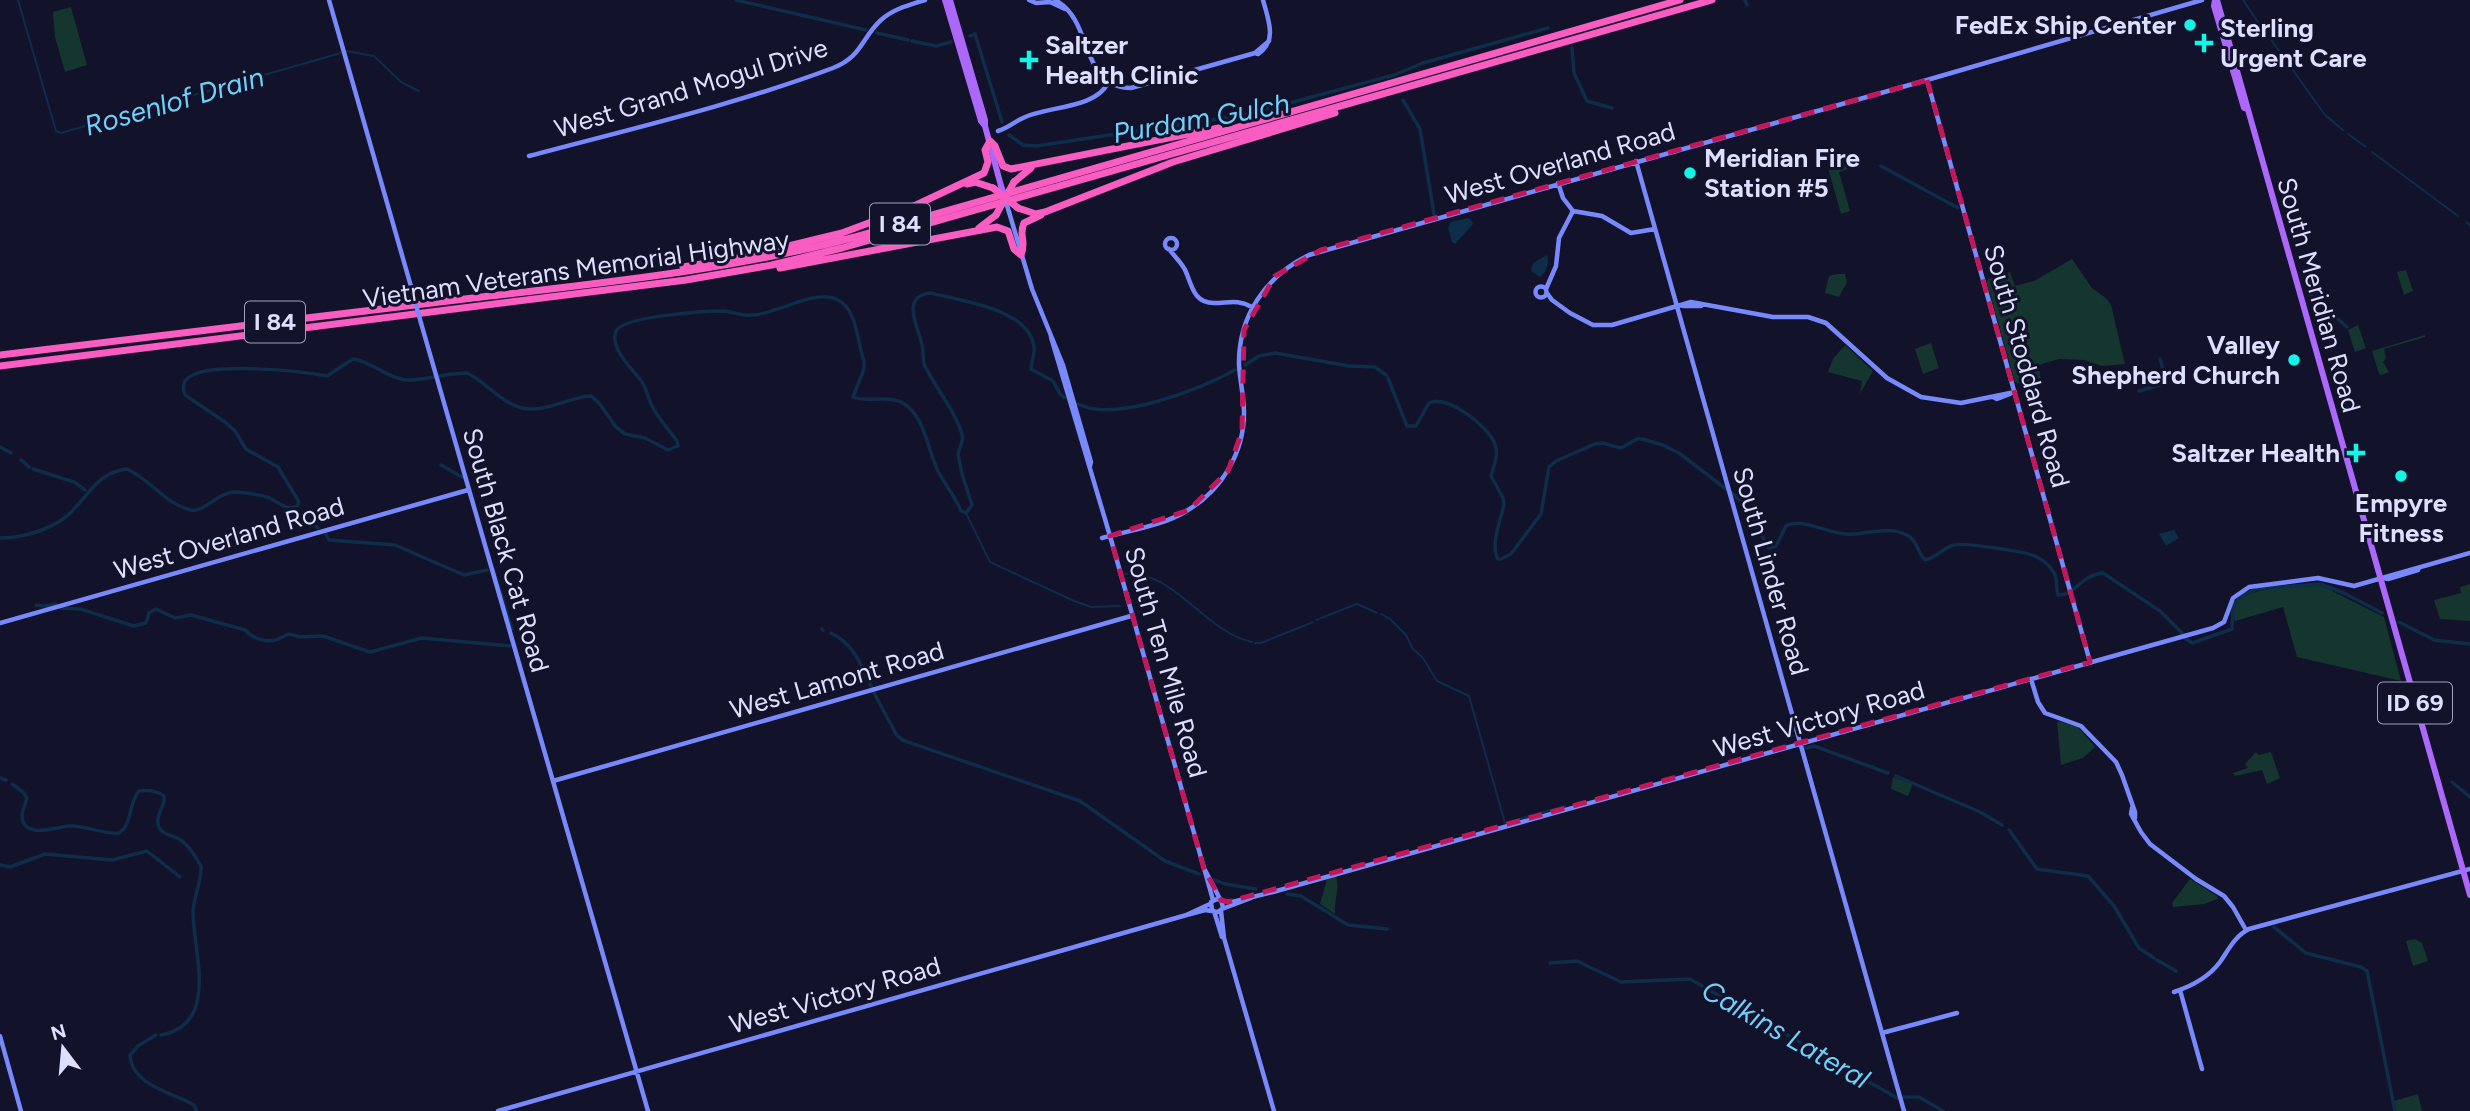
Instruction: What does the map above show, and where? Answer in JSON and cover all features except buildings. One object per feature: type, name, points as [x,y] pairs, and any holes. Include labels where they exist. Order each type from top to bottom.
[{"type":"highway","name":"Vietnam Veterans Memorial Highway","points":[[0,355],[549,289],[704,269],[792,253],[1680,0]]},
{"type":"highway","name":"Vietnam Veterans Memorial Highway","points":[[0,366],[748,270],[942,221],[1712,0]]},
{"type":"highway","points":[[1022,258],[1025,246],[1021,232],[1024,223],[1054,209],[1173,162],[1416,88],[1444,77]]},
{"type":"highway","points":[[549,289],[790,247],[883,219],[984,173],[988,168],[985,150],[989,141],[995,146],[1000,161],[1007,168],[1244,125]]},
{"type":"highway","points":[[965,233],[985,225],[996,215],[1014,182],[1028,169],[1045,163]]},
{"type":"highway","points":[[958,186],[975,182],[997,187],[1018,208],[1036,214],[1054,209]]},
{"type":"highway","points":[[748,270],[819,262],[1003,228],[1022,258]]},
{"type":"main road","points":[[948,0],[985,120],[997,187]]},
{"type":"main road","name":"South Meridian Road","points":[[2216,0],[2214,6],[2244,108],[2247,109],[2467,870],[2470,895]]},
{"type":"street","name":"South Black Cat Road","points":[[330,0],[468,490],[648,1111]]},
{"type":"street","name":"West Grand Mogul Drive","points":[[529,156],[674,118],[774,89],[833,68],[855,55],[879,22],[900,8],[925,0]]},
{"type":"street","points":[[1029,0],[1036,3],[1050,2],[1065,9]]},
{"type":"street","points":[[1055,0],[1064,5],[1083,33],[1095,70],[1108,83],[1121,88],[1131,88],[1255,53],[1269,39],[1271,29],[1263,0]]},
{"type":"street","name":"West Overland Road","points":[[1102,538],[1178,516],[1200,503],[1228,471],[1242,431],[1244,413],[1240,348],[1246,321],[1252,307],[1276,276],[1309,255],[2202,0]]},
{"type":"street","name":"South Stoddard Road","points":[[1927,80],[2012,393],[2090,662]]},
{"type":"street","points":[[998,131],[1010,127],[1024,117],[1098,96],[1108,83]]},
{"type":"street","name":"South Linder Road","points":[[1636,162],[1904,1111]]},
{"type":"street","points":[[1558,183],[1563,198],[1573,211],[1602,216],[1631,233],[1655,229]]},
{"type":"street","name":"South Ten Mile Road","points":[[1005,197],[1027,276],[1063,365],[1131,616],[1204,869],[1213,911]]},
{"type":"street","points":[[1573,211],[1559,237],[1556,266],[1545,292],[1552,300],[1583,321],[1604,325],[1690,302],[1773,317],[1816,318],[1831,326],[1887,378],[1912,393],[1952,403],[2012,393]]},
{"type":"street","points":[[1172,249],[1177,242],[1170,238],[1165,243],[1172,249],[1186,272],[1192,290],[1200,299],[1213,303],[1237,301],[1252,307]]},
{"type":"street","name":"West Overland Road","points":[[0,623],[468,490]]},
{"type":"street","name":"West Victory Road","points":[[498,1111],[1183,916],[1221,910],[1252,897],[2219,625],[2225,619],[2233,598],[2249,587],[2318,578],[2354,586],[2388,579],[2470,553]]},
{"type":"street","name":"West Lamont Road","points":[[553,781],[1131,616]]},
{"type":"street","points":[[2031,679],[2038,702],[2045,713],[2081,726],[2116,762],[2141,832],[2153,847],[2228,900],[2246,930]]},
{"type":"street","name":"South Ten Mile Road","points":[[1204,869],[1221,901]]},
{"type":"street","points":[[2202,1069],[2177,991],[2209,974],[2233,941],[2246,930],[2467,870]]},
{"type":"street","name":"West Victory Road","points":[[1183,916],[1211,902],[1232,902],[1247,896],[1252,897]]},
{"type":"street","points":[[1221,901],[1224,938],[1274,1111]]},
{"type":"street","points":[[1213,911],[1224,938]]},
{"type":"street","points":[[1882,1033],[1956,1013]]},
{"type":"street","points":[[0,1036],[22,1111]]},
{"type":"highlighted area","points":[[1927,80],[2090,662],[1228,902],[1221,900],[1204,869],[1110,536],[1189,510],[1228,471],[1242,431],[1244,330],[1275,276],[1321,250]]},
{"type":"green space","points":[[71,7],[87,65],[65,72],[55,37],[53,12]]},
{"type":"green space","points":[[1847,163],[1851,168],[1839,172],[1850,211],[1841,214],[1828,168]]},
{"type":"green space","points":[[2072,259],[2092,288],[2111,305],[2125,364],[2102,366],[2084,360],[2059,359],[2038,365],[2041,379],[2019,384],[2015,382],[1988,279],[2010,272],[2015,286],[2034,281]]},
{"type":"green space","points":[[2406,270],[2413,291],[2404,295],[2397,272]]},
{"type":"green space","points":[[1845,274],[1847,282],[1839,297],[1825,293],[1829,276]]},
{"type":"green space","points":[[2358,325],[2366,348],[2355,352],[2348,330]]},
{"type":"green space","points":[[2425,335],[2384,349],[2386,358],[2383,362],[2389,372],[2379,374],[2372,351]]},
{"type":"green space","points":[[1931,343],[1939,368],[1923,374],[1915,349]]},
{"type":"green space","points":[[1845,345],[1873,371],[1860,394],[1862,381],[1828,372],[1833,359]]},
{"type":"green space","points":[[2470,584],[2470,621],[2440,619],[2434,600],[2461,593],[2460,587]]},
{"type":"green space","points":[[2320,585],[2384,617],[2401,681],[2297,657],[2283,607],[2235,621],[2233,610],[2237,602],[2245,596],[2270,589]]},
{"type":"green space","points":[[2057,721],[2078,727],[2095,747],[2083,758],[2061,765]]},
{"type":"green space","points":[[2256,752],[2259,755],[2271,752],[2280,778],[2267,784],[2262,770],[2235,776],[2233,773],[2248,768],[2245,764]]},
{"type":"green space","points":[[1893,777],[1913,784],[1908,796],[1891,789]]},
{"type":"green space","points":[[1336,876],[1335,914],[1320,904],[1327,879]]},
{"type":"green space","points":[[2190,879],[2218,899],[2204,904],[2173,907],[2172,903]]},
{"type":"green space","points":[[2415,939],[2422,943],[2428,961],[2413,966],[2406,941]]},
{"type":"green space","points":[[2418,1094],[2422,1111],[2396,1111],[2394,1101]]},
{"type":"water","points":[[1468,218],[1473,224],[1455,244],[1448,228],[1451,222]]},
{"type":"water","points":[[1547,255],[1547,267],[1540,277],[1531,271],[1533,263]]},
{"type":"water","points":[[2174,530],[2179,538],[2166,546],[2159,534]]},
{"type":"waterway","name":"Rosenlof Drain","points":[[18,0],[56,131],[61,133],[341,53]]},
{"type":"waterway","name":"Purdam Gulch","points":[[736,0],[866,30]]},
{"type":"waterway","points":[[1745,0],[1747,5]]},
{"type":"waterway","points":[[2243,0],[2258,22]]},
{"type":"waterway","points":[[2262,27],[2325,115],[2343,130]]},
{"type":"waterway","name":"Purdam Gulch","points":[[1009,135],[1023,145],[1036,146],[1244,115],[1394,75],[1423,63],[1548,28]]},
{"type":"waterway","name":"Purdam Gulch","points":[[877,33],[908,40]]},
{"type":"waterway","name":"Purdam Gulch","points":[[970,36],[975,34],[1002,122]]},
{"type":"waterway","name":"Purdam Gulch","points":[[912,41],[936,46],[951,42]]},
{"type":"waterway","points":[[1572,48],[1574,73],[1587,101],[1612,108]]},
{"type":"waterway","name":"Rosenlof Drain","points":[[346,51],[374,56],[401,82],[419,91]]},
{"type":"waterway","name":"Purdam Gulch","points":[[1403,100],[1420,129],[1434,214]]},
{"type":"waterway","points":[[2348,134],[2366,147]]},
{"type":"waterway","points":[[2372,152],[2458,216]]},
{"type":"waterway","points":[[1881,166],[1958,208]]},
{"type":"waterway","points":[[2466,222],[2470,225]]},
{"type":"waterway","points":[[2307,292],[2347,327]]},
{"type":"waterway","points":[[0,538],[16,537],[49,527],[71,512],[106,476],[127,469],[165,497],[191,510],[235,492],[263,496],[289,507],[297,506],[299,502],[278,467],[246,449],[235,431],[225,422],[185,395],[184,384],[188,378],[218,369],[278,370],[327,376],[353,359],[396,377],[411,380],[467,373],[506,401],[523,408],[540,408],[591,396],[625,434],[645,438],[668,450],[678,446],[677,441],[654,410],[642,382],[619,352],[616,331],[622,326],[649,318],[714,311],[756,315],[805,300],[828,297],[844,304],[856,327],[864,369],[853,397],[895,400],[916,415],[939,473],[961,511],[966,513],[972,505],[958,454],[963,438],[956,419],[924,364],[922,345],[913,314],[916,300],[921,295],[931,293],[1008,315],[1030,334],[1034,347],[1031,369],[1053,381],[1065,398]]},
{"type":"waterway","points":[[1245,365],[1259,356],[1275,353],[1349,366],[1375,367],[1386,375]]},
{"type":"waterway","points":[[2139,391],[2167,383],[2160,359]]},
{"type":"waterway","points":[[1078,404],[1094,409],[1135,407],[1180,394],[1235,370]]},
{"type":"waterway","points":[[1388,378],[1407,426],[1416,426],[1429,403],[1437,401],[1466,413],[1491,437],[1496,452],[1491,476],[1504,504],[1495,547],[1498,559],[1511,554],[1541,514],[1549,467],[1556,461],[1595,444],[1621,448],[1642,439],[1679,453],[1743,502],[1769,548],[1776,546],[1786,526],[1799,523],[1845,534],[1886,530],[1902,533],[1913,539],[1925,560],[1950,546],[1960,544],[2020,552],[2035,556],[2048,566],[2054,573],[2058,595],[2069,592],[2089,577],[2103,573],[2160,611],[2183,634]]},
{"type":"waterway","points":[[0,447],[11,453]]},
{"type":"waterway","points":[[21,460],[29,467]]},
{"type":"waterway","name":"Calkins Lateral","points":[[441,465],[462,477]]},
{"type":"waterway","points":[[33,469],[74,482],[85,490]]},
{"type":"waterway","points":[[294,508],[318,528]]},
{"type":"waterway","points":[[966,513],[990,562],[1091,607],[1120,606]]},
{"type":"waterway","points":[[326,534],[329,540],[395,545],[464,575],[487,570]]},
{"type":"waterway","points":[[493,569],[512,629]]},
{"type":"waterway","points":[[1125,574],[1143,575],[1159,582],[1219,627],[1252,642]]},
{"type":"waterway","points":[[2186,639],[2192,643],[2232,629],[2233,607],[2243,595],[2257,589],[2320,584],[2382,613]]},
{"type":"waterway","points":[[36,605],[56,604]]},
{"type":"waterway","points":[[1321,618],[1357,604],[1377,613]]},
{"type":"waterway","points":[[60,608],[80,609],[134,626],[146,623],[149,613],[156,609],[175,618],[191,615],[245,630],[256,638],[265,640],[274,640],[289,634],[300,637],[323,636],[370,652],[422,638],[510,646]]},
{"type":"waterway","points":[[1381,614],[1406,635],[1437,681],[1469,696],[1505,823],[1565,806]]},
{"type":"waterway","points":[[1255,643],[1313,622]]},
{"type":"waterway","points":[[2399,622],[2434,640],[2470,644]]},
{"type":"waterway","name":"Calkins Lateral","points":[[831,633],[851,649],[872,688]]},
{"type":"waterway","name":"Calkins Lateral","points":[[873,691],[896,734],[902,740],[1080,801],[1165,861],[1199,874]]},
{"type":"waterway","points":[[1806,748],[1814,746],[1888,773]]},
{"type":"waterway","points":[[1896,776],[1980,812],[2002,825]]},
{"type":"waterway","points":[[0,778],[6,780]]},
{"type":"waterway","points":[[2452,782],[2470,797]]},
{"type":"waterway","points":[[12,784],[27,798],[22,819],[25,825],[34,830],[75,826],[119,833],[126,824],[139,791],[152,791],[164,796],[158,816],[159,827],[186,844],[201,866],[201,872],[193,914],[199,967],[197,1003],[191,1017],[179,1029],[161,1035]]},
{"type":"waterway","points":[[2009,830],[2037,869],[2088,876],[2114,906],[2139,948],[2154,958]]},
{"type":"waterway","points":[[0,865],[10,867],[45,854],[112,860],[147,851],[180,877]]},
{"type":"waterway","name":"Calkins Lateral","points":[[1215,880],[1256,889]]},
{"type":"waterway","name":"Calkins Lateral","points":[[1287,894],[1301,896],[1348,925],[1387,929]]},
{"type":"waterway","points":[[2274,927],[2306,953],[2361,967],[2367,971],[2395,1111]]},
{"type":"waterway","points":[[2157,960],[2176,971]]},
{"type":"waterway","name":"Calkins Lateral","points":[[1550,963],[1577,961],[1621,982],[1690,979],[1897,1098]]},
{"type":"waterway","points":[[156,1035],[138,1046],[130,1055],[132,1065],[145,1081],[194,1105],[197,1111]]},
{"type":"waterway","name":"Calkins Lateral","points":[[1903,1097],[1919,1097],[1943,1111]]},
{"type":"place","name":"FedEx Ship Center","points":[[2190,25]]},
{"type":"place","name":"Sterling Urgent Care","points":[[2204,43]]},
{"type":"place","name":"Saltzer Health Clinic","points":[[1029,60]]},
{"type":"place","name":"Meridian Fire Station #5","points":[[1690,173]]},
{"type":"place","name":"Valley Shepherd Church","points":[[2294,360]]},
{"type":"place","name":"Saltzer Health","points":[[2356,453]]},
{"type":"place","name":"Empyre Fitness","points":[[2401,476]]}]
